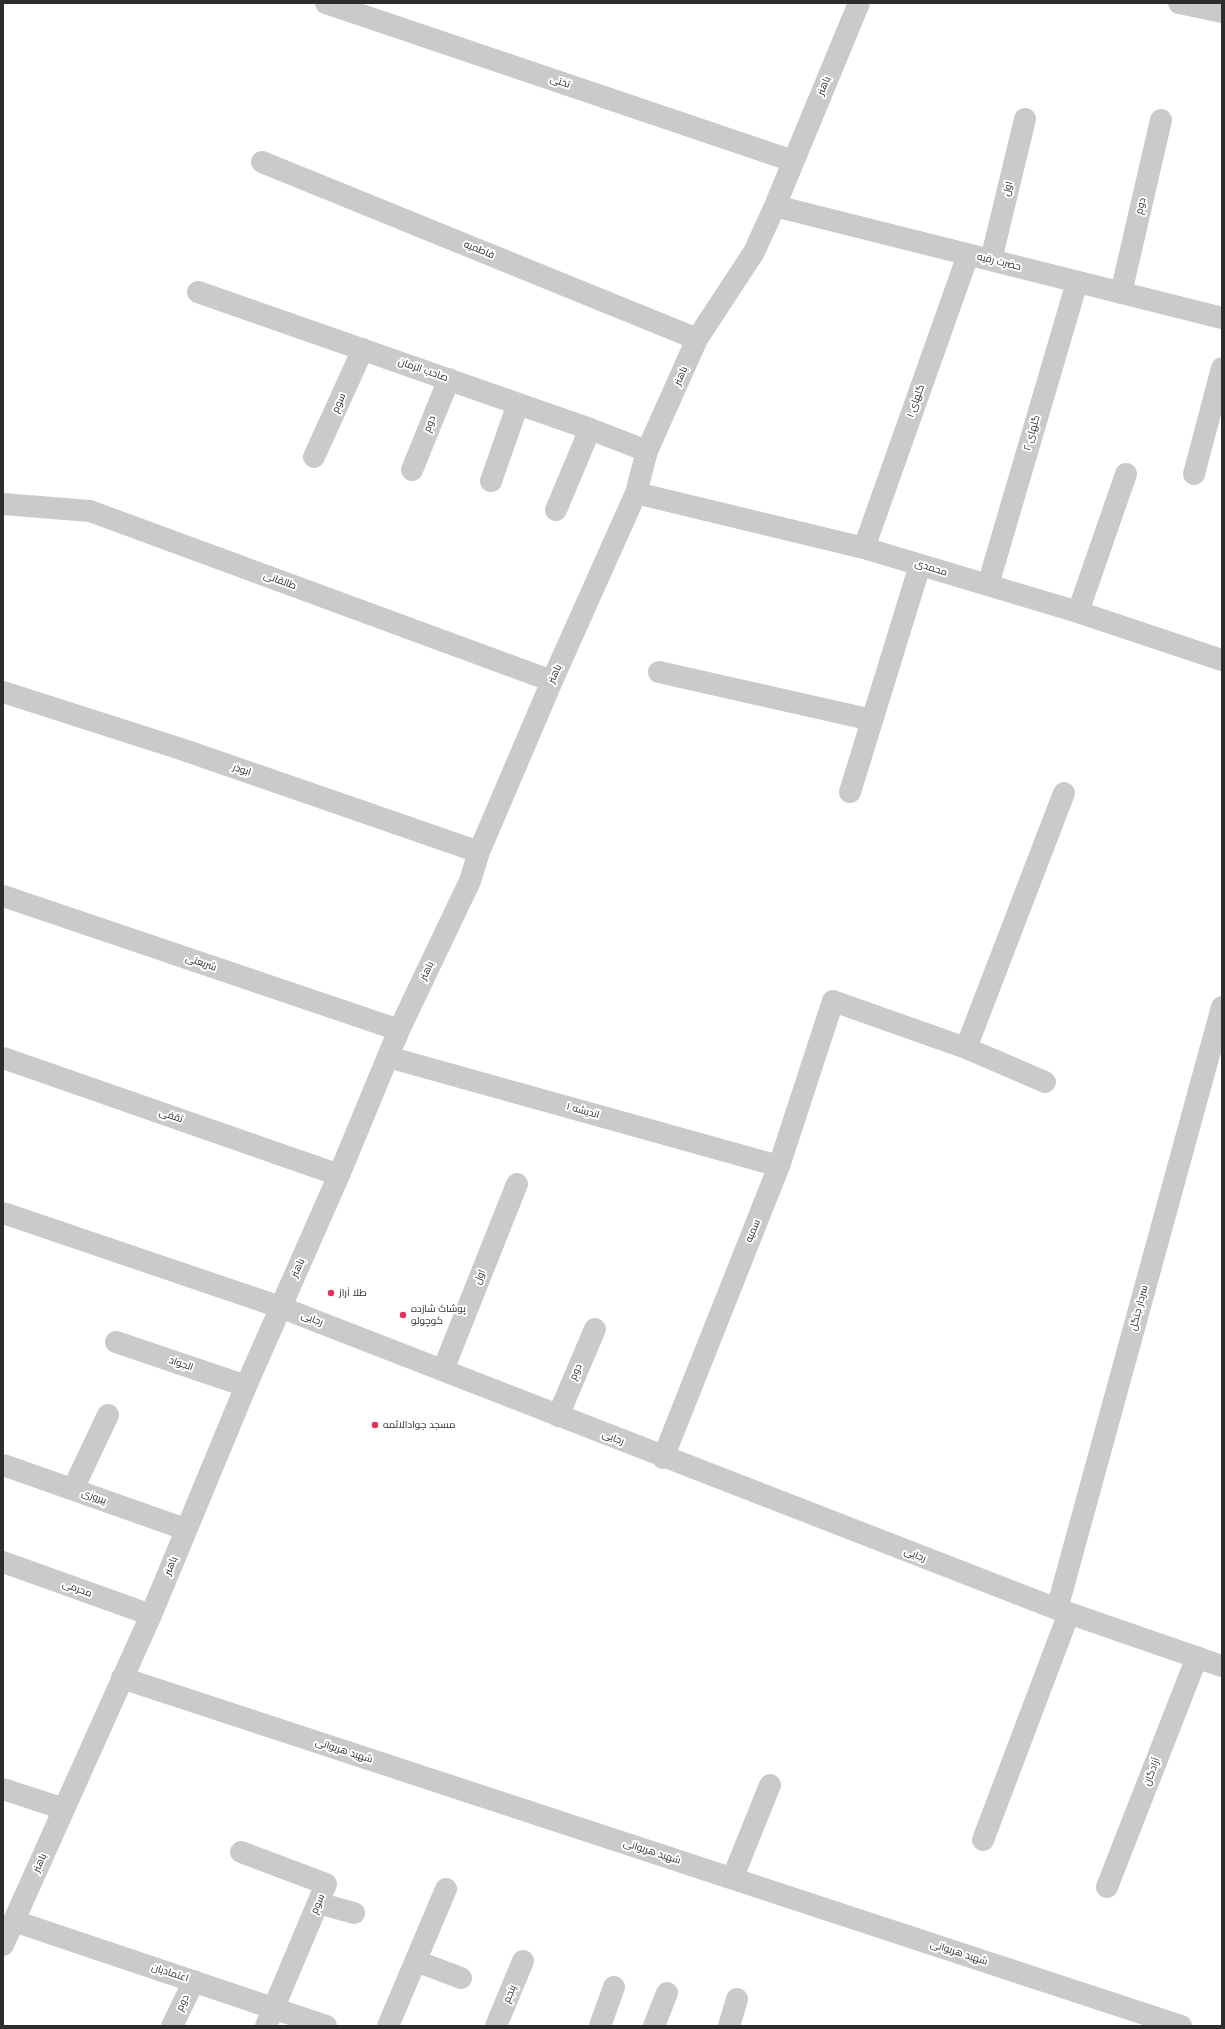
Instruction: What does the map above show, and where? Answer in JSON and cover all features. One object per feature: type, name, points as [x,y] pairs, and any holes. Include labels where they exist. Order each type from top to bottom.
[{"type":"street","name":"تختی","points":[[326,3],[793,161]]},
{"type":"street","name":"باهنر","points":[[3,1945],[151,1615],[246,1386],[339,1175],[399,1030],[470,881],[479,852],[552,681],[636,494],[647,451],[697,339],[754,252],[775,206],[859,3]]},
{"type":"street","points":[[1179,3],[1222,12]]},
{"type":"street","name":"اول","points":[[991,260],[1025,119]]},
{"type":"street","name":"دوم","points":[[1121,293],[1161,120]]},
{"type":"street","name":"فاطمیه","points":[[262,162],[697,339]]},
{"type":"street","name":"حضرت رقیه","points":[[775,206],[1222,318]]},
{"type":"street","name":"گلهای ۱","points":[[864,548],[968,255]]},
{"type":"street","name":"گلهای ۲","points":[[988,585],[1077,282]]},
{"type":"street","name":"صاحب الزمان","points":[[198,292],[449,379],[647,451]]},
{"type":"street","name":"سوم","points":[[314,456],[363,349]]},
{"type":"street","points":[[1194,474],[1222,368]]},
{"type":"street","name":"دوم","points":[[412,470],[449,379]]},
{"type":"street","points":[[491,481],[518,404]]},
{"type":"street","points":[[556,510],[590,429]]},
{"type":"street","points":[[1078,612],[1126,474]]},
{"type":"street","name":"محمدی","points":[[636,494],[864,548],[1078,612],[1222,660]]},
{"type":"street","name":"طالقانی","points":[[3,504],[90,511],[552,681]]},
{"type":"street","points":[[850,792],[920,565]]},
{"type":"street","points":[[659,672],[872,720]]},
{"type":"street","name":"ابوذر","points":[[3,692],[184,750],[479,852]]},
{"type":"street","points":[[1045,1082],[966,1048],[1064,793]]},
{"type":"street","name":"شریعتی","points":[[3,896],[399,1030]]},
{"type":"street","name":"سمیه","points":[[663,1458],[779,1166],[833,1000],[966,1048]]},
{"type":"street","name":"سردار جنگل","points":[[983,1840],[1063,1611],[1222,1007]]},
{"type":"street","name":"اندیشه ۱","points":[[388,1057],[779,1166]]},
{"type":"street","name":"ثقفی","points":[[3,1058],[339,1175]]},
{"type":"street","name":"اول","points":[[443,1370],[517,1184]]},
{"type":"street","name":"رجایی","points":[[3,1213],[280,1307],[663,1458],[1063,1611],[1222,1666]]},
{"type":"street","name":"دوم","points":[[558,1416],[595,1329]]},
{"type":"street","name":"الجواد","points":[[116,1342],[246,1386]]},
{"type":"street","points":[[73,1489],[108,1415]]},
{"type":"street","name":"پیروزی","points":[[3,1466],[186,1529]]},
{"type":"street","name":"محرمی","points":[[3,1562],[151,1615]]},
{"type":"street","name":"آزادگان","points":[[1107,1887],[1197,1657]]},
{"type":"street","name":"شهید هریوانی","points":[[122,1678],[1181,2026]]},
{"type":"street","points":[[735,1872],[770,1785]]},
{"type":"street","points":[[3,1789],[64,1809]]},
{"type":"street","name":"سوم","points":[[241,1852],[326,1884],[270,2017]]},
{"type":"street","points":[[388,2026],[446,1889]]},
{"type":"street","points":[[318,1904],[354,1913]]},
{"type":"street","name":"اعتمادیان","points":[[14,1921],[194,1981],[270,2017],[326,2026]]},
{"type":"street","points":[[416,1960],[461,1978]]},
{"type":"street","name":"پنجم","points":[[496,2026],[523,1961]]},
{"type":"street","name":"دوم","points":[[172,2026],[194,1981]]},
{"type":"street","points":[[600,2026],[614,1987]]},
{"type":"street","points":[[654,2026],[667,1993]]},
{"type":"street","points":[[729,2026],[737,1999]]},
{"type":"place","name":"طلا آراز","points":[[331,1293]]},
{"type":"place","name":"پوشاک شازده کوچولو","points":[[403,1315]]},
{"type":"place","name":"مسجد جوادالائمه","points":[[375,1425]]}]
